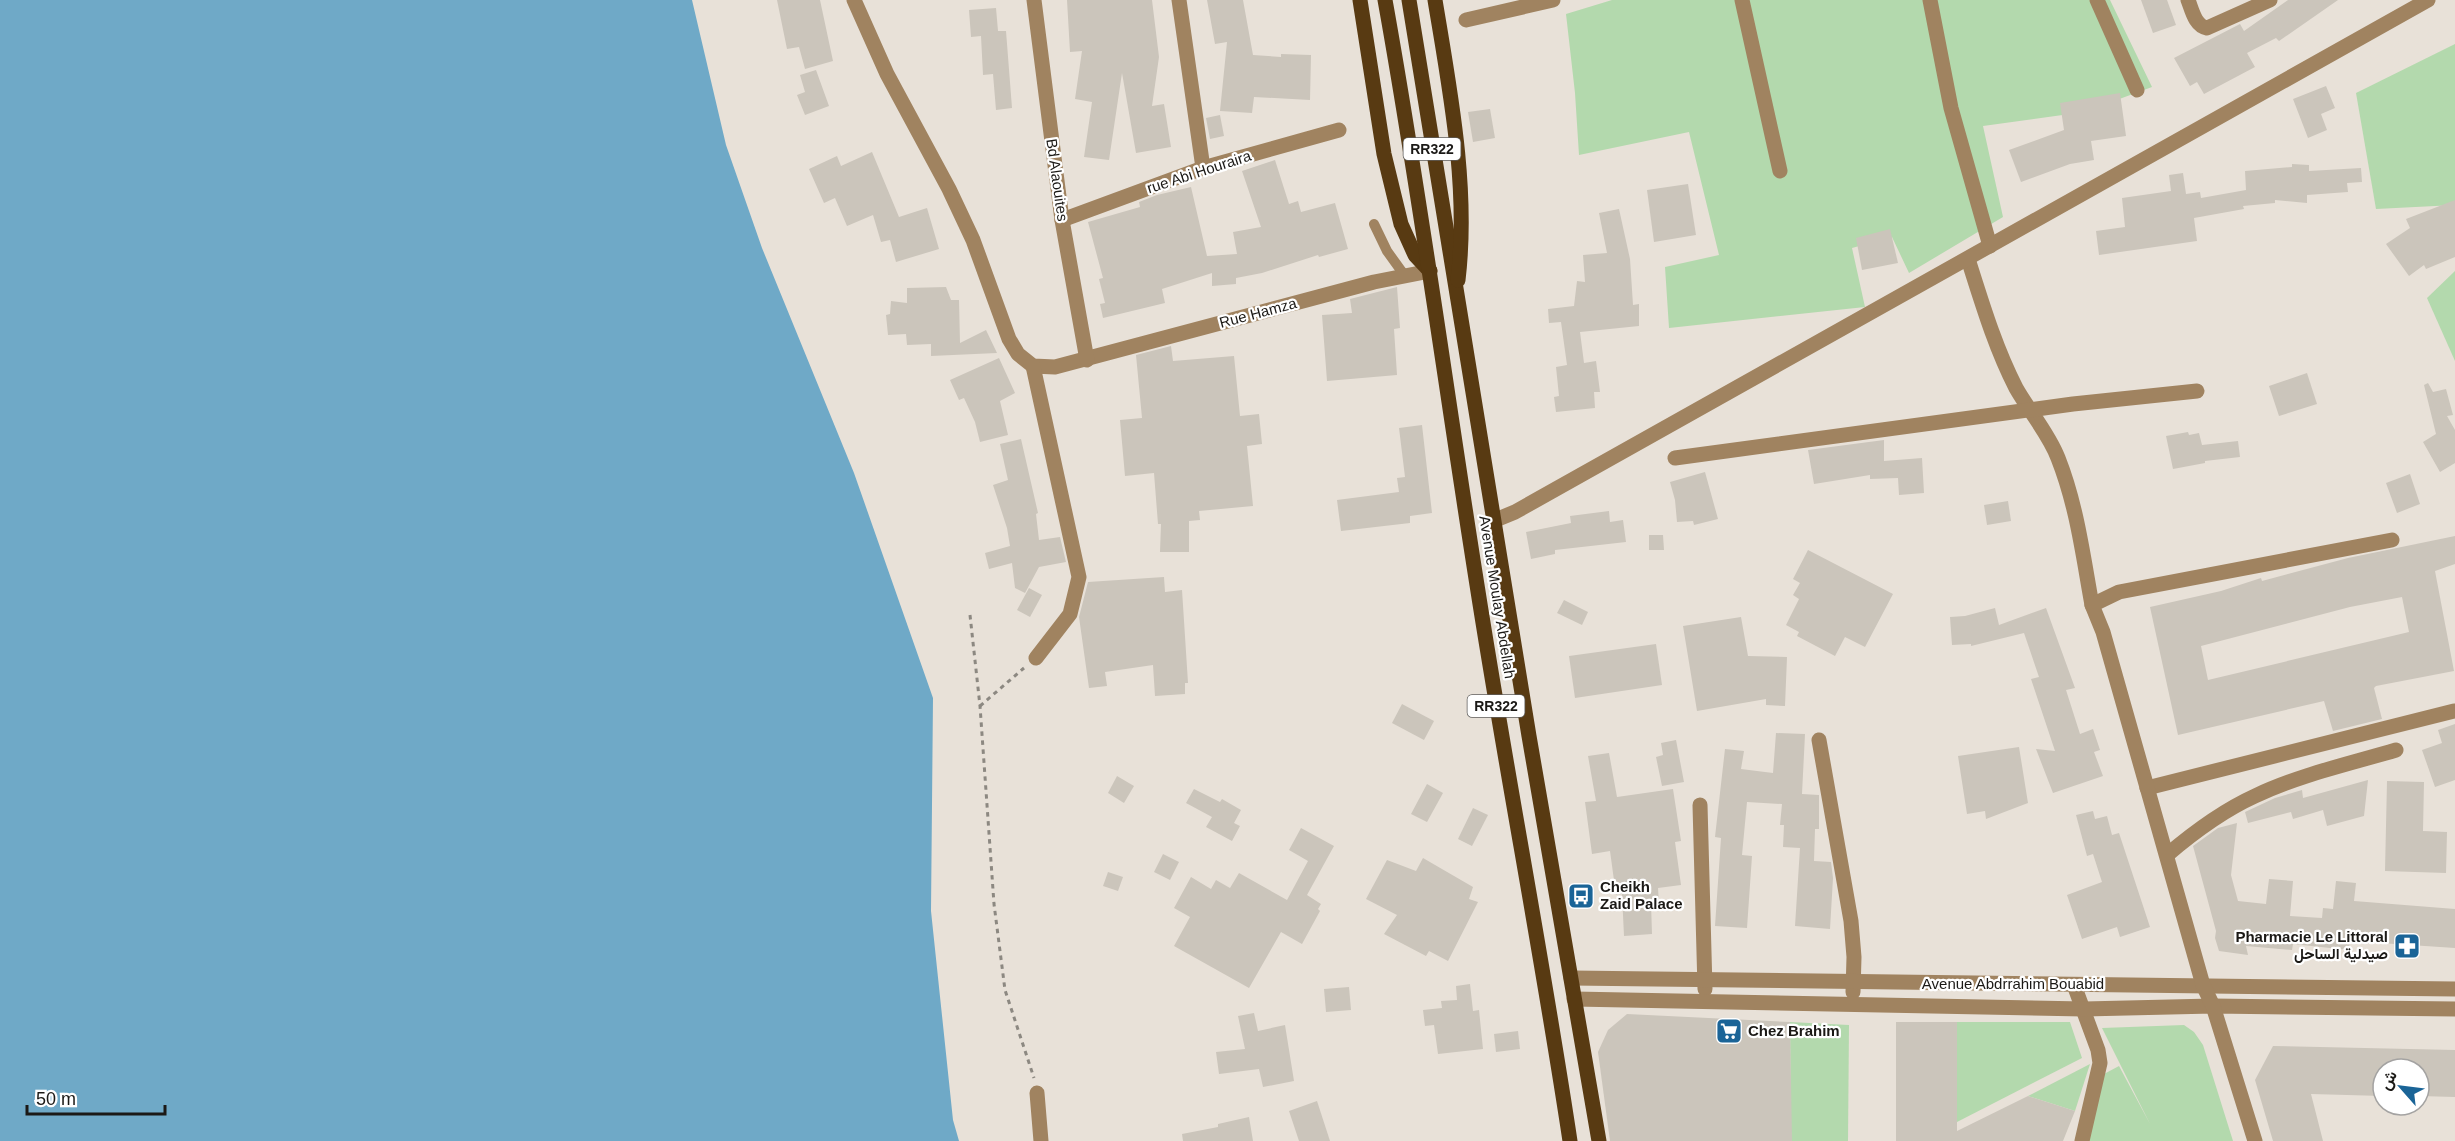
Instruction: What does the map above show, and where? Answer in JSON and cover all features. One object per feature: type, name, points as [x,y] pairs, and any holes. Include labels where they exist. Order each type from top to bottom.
[{"type":"main road","name":"RR322","points":[[1360,0],[1384,154],[1401,224],[1415,255],[1430,271]]},
{"type":"main road","name":"Avenue Moulay Abdellah","points":[[1385,0],[1430,271],[1441,362],[1477,585],[1570,1141]]},
{"type":"main road","name":"Avenue Moulay Abdellah","points":[[1408,0],[1493,521],[1599,1141]]},
{"type":"main road","name":"Avenue Moulay Abdellah","points":[[1435,0],[1454,130],[1462,211],[1461,258],[1456,298]]},
{"type":"street","points":[[854,0],[877,54],[949,189],[973,240],[1009,339],[1018,354],[1033,366],[1079,577],[1070,614],[1036,658]]},
{"type":"street","name":"Bd Alaouites","points":[[1034,0],[1062,220],[1087,360]]},
{"type":"street","points":[[1179,0],[1203,168]]},
{"type":"street","points":[[1466,20],[1552,0]]},
{"type":"street","points":[[1742,0],[1780,171]]},
{"type":"street","points":[[1930,0],[1951,108],[1990,246]]},
{"type":"street","points":[[2097,0],[2137,90]]},
{"type":"street","points":[[2188,0],[2198,23],[2207,28],[2270,0]]},
{"type":"street","points":[[1493,521],[1515,513],[2425,1]]},
{"type":"street","name":"rue Abi Houraira","points":[[1062,220],[1203,168],[1339,130]]},
{"type":"street","points":[[1968,259],[1993,337],[2029,410],[2058,456],[2075,508],[2092,605],[2103,632],[2203,985],[2213,1006],[2254,1141]]},
{"type":"street","name":"Rue Hamza","points":[[1033,366],[1055,367],[1087,360],[1374,282],[1430,271]]},
{"type":"street","points":[[1675,458],[2029,410],[2197,391]]},
{"type":"street","points":[[2092,605],[2119,592],[2392,540]]},
{"type":"street","points":[[2146,788],[2454,711]]},
{"type":"street","points":[[1819,740],[1851,921],[1854,1004]]},
{"type":"street","points":[[2167,855],[2209,822],[2255,796],[2280,785],[2396,750]]},
{"type":"street","points":[[1700,805],[1704,979],[1707,1001]]},
{"type":"street","name":"Avenue Abdrrahim Bouabid","points":[[1571,978],[2455,989]]},
{"type":"street","points":[[2074,985],[2098,1050],[2100,1063],[2082,1141]]},
{"type":"street","name":"Avenue Abdrrahim Bouabid","points":[[1574,999],[2084,1009],[2213,1006],[2455,1009]]},
{"type":"street","points":[[1037,1093],[1041,1141]]},
{"type":"lane","points":[[1374,224],[1387,251],[1405,276]]},
{"type":"path","points":[[970,615],[980,706],[994,904],[1005,990],[1030,1064],[1037,1093]]},
{"type":"path","points":[[980,706],[1036,658]]},
{"type":"green space","points":[[1612,0],[2110,0],[2152,87],[2084,112],[1983,126],[2003,217],[1909,273],[1892,237],[1852,248],[1865,307],[1669,328],[1665,267],[1719,255],[1689,132],[1579,155],[1566,14]]},
{"type":"green space","points":[[2455,44],[2455,205],[2376,209],[2356,93]]},
{"type":"green space","points":[[2455,271],[2455,361],[2427,298]]},
{"type":"green space","points":[[1790,1022],[1849,1025],[1848,1141],[1791,1141]]},
{"type":"green space","points":[[1957,1022],[2070,1022],[2082,1058],[1957,1122]]},
{"type":"green space","points":[[2184,1025],[2194,1032],[2203,1045],[2233,1141],[2087,1141],[2104,1074],[2119,1066],[2150,1124],[2102,1028]]},
{"type":"green space","points":[[2090,1064],[2075,1111],[2028,1096]]},
{"type":"water","points":[[0,0],[692,0],[726,145],[762,248],[854,473],[933,698],[931,911],[953,1120],[959,1141],[0,1141]]},
{"type":"building","points":[[777,0],[820,0],[833,61],[805,69],[799,47],[787,49]]},
{"type":"building","points":[[1067,0],[1152,0],[1159,57],[1152,106],[1164,104],[1171,147],[1136,153],[1122,73],[1109,160],[1084,157],[1092,102],[1075,99],[1082,51],[1070,52]]},
{"type":"building","points":[[1207,0],[1243,0],[1253,55],[1281,57],[1281,54],[1311,55],[1310,100],[1254,97],[1252,113],[1220,111],[1227,42],[1215,44]]},
{"type":"building","points":[[2141,0],[2167,0],[2176,25],[2153,33]]},
{"type":"building","points":[[2288,0],[2338,0],[2279,41],[2276,38],[2247,53],[2255,67],[2204,94],[2197,82],[2190,86],[2174,58],[2240,24],[2244,31]]},
{"type":"building","points":[[996,8],[998,31],[1006,31],[1012,108],[996,110],[993,74],[983,75],[981,36],[971,37],[969,10]]},
{"type":"building","points":[[816,70],[829,106],[805,115],[797,95],[805,92],[800,75]]},
{"type":"building","points":[[2326,86],[2335,108],[2321,114],[2327,130],[2308,138],[2293,99]]},
{"type":"building","points":[[2120,93],[2126,136],[2091,141],[2094,160],[2070,164],[2021,182],[2009,150],[2064,130],[2060,103]]},
{"type":"building","points":[[1490,109],[1495,138],[1473,142],[1468,112]]},
{"type":"building","points":[[1220,115],[1224,136],[1210,139],[1206,118]]},
{"type":"building","points":[[872,152],[899,217],[927,208],[939,249],[896,262],[890,240],[881,242],[873,215],[847,226],[835,198],[824,203],[809,169],[837,156],[841,166]]},
{"type":"building","points":[[1275,160],[1289,204],[1298,201],[1301,212],[1335,203],[1348,249],[1236,278],[1236,284],[1212,286],[1212,273],[1162,289],[1165,303],[1103,318],[1100,304],[1105,303],[1099,279],[1103,278],[1088,222],[1140,207],[1139,202],[1157,195],[1191,187],[1207,256],[1237,254],[1233,232],[1261,227],[1242,171]]},
{"type":"building","points":[[2292,164],[2309,165],[2309,171],[2361,168],[2362,182],[2347,183],[2348,192],[2307,195],[2307,203],[2275,200],[2275,203],[2243,206],[2244,209],[2194,218],[2197,241],[2099,255],[2096,231],[2125,227],[2122,198],[2171,191],[2169,175],[2183,173],[2186,194],[2200,192],[2201,198],[2246,190],[2245,171],[2292,167]]},
{"type":"building","points":[[1688,184],[1696,235],[1654,242],[1647,190]]},
{"type":"building","points":[[2455,200],[2455,257],[2426,269],[2424,265],[2409,276],[2386,244],[2410,228],[2406,219]]},
{"type":"building","points":[[1619,209],[1630,259],[1633,305],[1639,304],[1639,326],[1580,332],[1584,363],[1596,361],[1600,392],[1594,392],[1595,408],[1556,412],[1554,397],[1559,396],[1556,367],[1567,365],[1561,322],[1549,323],[1548,309],[1574,306],[1577,281],[1585,282],[1583,255],[1607,253],[1599,213]]},
{"type":"building","points":[[1890,229],[1898,263],[1862,270],[1856,238]]},
{"type":"building","points":[[946,287],[951,300],[959,300],[960,343],[986,330],[997,353],[931,356],[931,344],[907,345],[906,334],[888,335],[886,315],[890,314],[891,301],[907,303],[907,288]]},
{"type":"building","points":[[1397,287],[1400,328],[1394,329],[1397,375],[1327,381],[1322,315],[1352,313],[1350,299]]},
{"type":"building","points":[[1171,346],[1173,361],[1234,356],[1240,416],[1259,414],[1262,444],[1247,446],[1253,506],[1199,511],[1200,520],[1189,521],[1189,552],[1160,552],[1161,524],[1158,524],[1154,473],[1125,476],[1120,420],[1142,418],[1136,355]]},
{"type":"building","points":[[999,358],[1015,393],[1000,401],[1008,435],[980,442],[975,422],[964,398],[959,400],[950,380]]},
{"type":"building","points":[[2307,373],[2317,404],[2279,416],[2269,386]]},
{"type":"building","points":[[2428,383],[2433,392],[2446,389],[2453,415],[2447,416],[2455,430],[2455,463],[2440,472],[2423,442],[2436,434],[2424,385]]},
{"type":"building","points":[[1422,425],[1432,513],[1410,516],[1410,523],[1341,531],[1337,500],[1399,492],[1397,478],[1405,477],[1399,428]]},
{"type":"building","points":[[2188,432],[2189,435],[2199,433],[2202,445],[2238,441],[2240,457],[2205,461],[2205,463],[2173,469],[2166,436]]},
{"type":"building","points":[[1021,439],[1038,513],[1036,514],[1039,540],[1060,537],[1066,562],[1039,567],[1025,593],[1015,588],[1012,563],[989,569],[985,553],[1010,546],[1007,528],[993,485],[1008,480],[1000,444]]},
{"type":"building","points":[[1884,440],[1884,461],[1922,458],[1924,493],[1899,495],[1898,478],[1870,479],[1870,475],[1814,484],[1808,450]]},
{"type":"building","points":[[1705,472],[1718,519],[1694,525],[1693,521],[1677,522],[1675,500],[1670,482]]},
{"type":"building","points":[[2410,474],[2420,504],[2397,513],[2386,483]]},
{"type":"building","points":[[2008,501],[2011,521],[1987,525],[1984,505]]},
{"type":"building","points":[[1609,511],[1610,522],[1623,520],[1626,542],[1555,550],[1555,554],[1531,559],[1526,532],[1571,523],[1570,516]]},
{"type":"building","points":[[1649,535],[1663,535],[1664,550],[1649,550]]},
{"type":"building","points":[[2455,536],[2455,564],[2435,571],[2454,671],[2376,686],[2374,688],[2382,719],[2333,731],[2324,701],[2178,735],[2150,607],[2348,558]],"holes":[[[2402,597],[2409,632],[2208,680],[2201,646],[2350,607]]]},
{"type":"building","points":[[1808,550],[1893,594],[1865,647],[1845,637],[1835,656],[1797,636],[1799,632],[1786,625],[1799,599],[1793,595],[1800,583],[1793,579]]},
{"type":"building","points":[[1164,577],[1165,592],[1182,590],[1188,683],[1185,683],[1185,694],[1155,696],[1153,665],[1105,672],[1107,686],[1089,688],[1079,617],[1088,582]]},
{"type":"building","points":[[1029,588],[1042,595],[1030,617],[1017,610]]},
{"type":"building","points":[[1564,600],[1588,612],[1582,625],[1557,613]]},
{"type":"building","points":[[1995,608],[1999,625],[2046,608],[2075,688],[2066,690],[2080,734],[2093,729],[2100,750],[2094,752],[2103,776],[2053,793],[2036,749],[2055,751],[2031,679],[2039,677],[2024,633],[1971,646],[1971,644],[1952,645],[1950,617],[1965,616]]},
{"type":"building","points":[[1741,617],[1748,656],[1787,657],[1785,706],[1766,705],[1766,699],[1697,711],[1683,626]]},
{"type":"building","points":[[1656,644],[1662,685],[1575,698],[1569,656]]},
{"type":"building","points":[[1402,704],[1434,721],[1424,740],[1392,723]]},
{"type":"building","points":[[2455,724],[2455,780],[2435,787],[2422,750],[2442,743],[2438,730]]},
{"type":"building","points":[[1776,733],[1805,734],[1802,794],[1819,795],[1819,829],[1815,829],[1814,861],[1831,862],[1833,878],[1830,929],[1795,926],[1800,848],[1783,847],[1784,825],[1780,825],[1782,804],[1747,802],[1742,855],[1752,856],[1747,928],[1715,926],[1721,838],[1715,837],[1725,749],[1744,751],[1741,769],[1773,773]]},
{"type":"building","points":[[1676,740],[1684,782],[1662,786],[1656,757],[1663,755],[1661,743]]},
{"type":"building","points":[[2019,747],[2028,803],[1986,819],[1985,811],[1967,814],[1958,756]]},
{"type":"building","points":[[1609,753],[1617,797],[1673,789],[1681,841],[1675,842],[1681,885],[1658,888],[1659,903],[1651,903],[1652,934],[1624,936],[1622,894],[1616,895],[1610,851],[1592,854],[1585,802],[1596,801],[1588,756]]},
{"type":"building","points":[[1117,776],[1134,786],[1124,803],[1108,793]]},
{"type":"building","points":[[2368,780],[2364,816],[2327,826],[2323,810],[2293,819],[2291,812],[2248,823],[2245,812],[2275,798],[2302,790],[2303,798]]},
{"type":"building","points":[[2387,781],[2424,782],[2423,831],[2447,832],[2446,873],[2385,871]]},
{"type":"building","points":[[1427,784],[1443,793],[1427,822],[1411,814]]},
{"type":"building","points":[[1194,789],[1220,802],[1222,799],[1241,810],[1234,823],[1240,826],[1232,841],[1206,827],[1212,817],[1186,803]]},
{"type":"building","points":[[1473,808],[1488,815],[1472,846],[1458,839]]},
{"type":"building","points":[[2093,811],[2095,819],[2107,816],[2112,835],[2119,833],[2150,927],[2120,937],[2117,927],[2082,939],[2067,895],[2102,882],[2093,854],[2087,856],[2076,815]]},
{"type":"building","points":[[2237,823],[2231,875],[2238,901],[2266,904],[2269,879],[2293,881],[2290,916],[2322,918],[2323,908],[2333,909],[2336,881],[2356,883],[2354,901],[2455,909],[2455,948],[2350,941],[2349,950],[2293,944],[2292,950],[2246,946],[2248,955],[2219,951],[2215,938],[2216,931],[2193,846],[2218,828]]},
{"type":"building","points":[[1301,828],[1334,846],[1307,895],[1321,904],[1318,909],[1320,911],[1302,944],[1281,932],[1249,988],[1174,946],[1190,917],[1174,908],[1191,877],[1211,889],[1216,880],[1230,888],[1239,873],[1287,900],[1308,861],[1289,850]]},
{"type":"building","points":[[1163,854],[1179,862],[1170,880],[1154,872]]},
{"type":"building","points":[[1423,858],[1473,887],[1469,899],[1478,902],[1448,961],[1429,951],[1426,956],[1384,934],[1397,915],[1366,899],[1387,860],[1416,871]]},
{"type":"building","points":[[1108,872],[1123,877],[1118,891],[1103,886]]},
{"type":"building","points":[[1470,984],[1473,1011],[1479,1010],[1483,1049],[1438,1054],[1434,1025],[1425,1026],[1423,1010],[1442,1008],[1441,1001],[1457,1000],[1456,986]]},
{"type":"building","points":[[1349,987],[1351,1010],[1326,1012],[1324,989]]},
{"type":"building","points":[[1254,1013],[1258,1031],[1285,1025],[1294,1081],[1263,1087],[1259,1069],[1219,1074],[1216,1052],[1245,1049],[1238,1016]]},
{"type":"building","points":[[1627,1014],[1790,1022],[1792,1141],[1610,1141],[1598,1052],[1608,1030]]},
{"type":"building","points":[[1896,1022],[1957,1022],[1957,1131],[2028,1096],[2075,1111],[2063,1141],[1896,1141]]},
{"type":"building","points":[[1518,1031],[1520,1049],[1496,1052],[1494,1034]]},
{"type":"building","points":[[2273,1046],[2455,1050],[2455,1097],[2431,1096],[2431,1057],[2371,1057],[2371,1096],[2311,1094],[2323,1141],[2273,1141],[2255,1080]]},
{"type":"building","points":[[1317,1101],[1330,1141],[1299,1141],[1289,1111]]},
{"type":"building","points":[[1249,1117],[1253,1141],[1183,1141],[1182,1134],[1218,1127],[1218,1124]]},
{"type":"place","name":"Cheikh Zaid Palace","points":[[1581,896]]},
{"type":"place","name":"Pharmacie Le Littoral صيدلية الساحل","points":[[2407,946]]},
{"type":"place","name":"Chez Brahim","points":[[1729,1031]]}]
